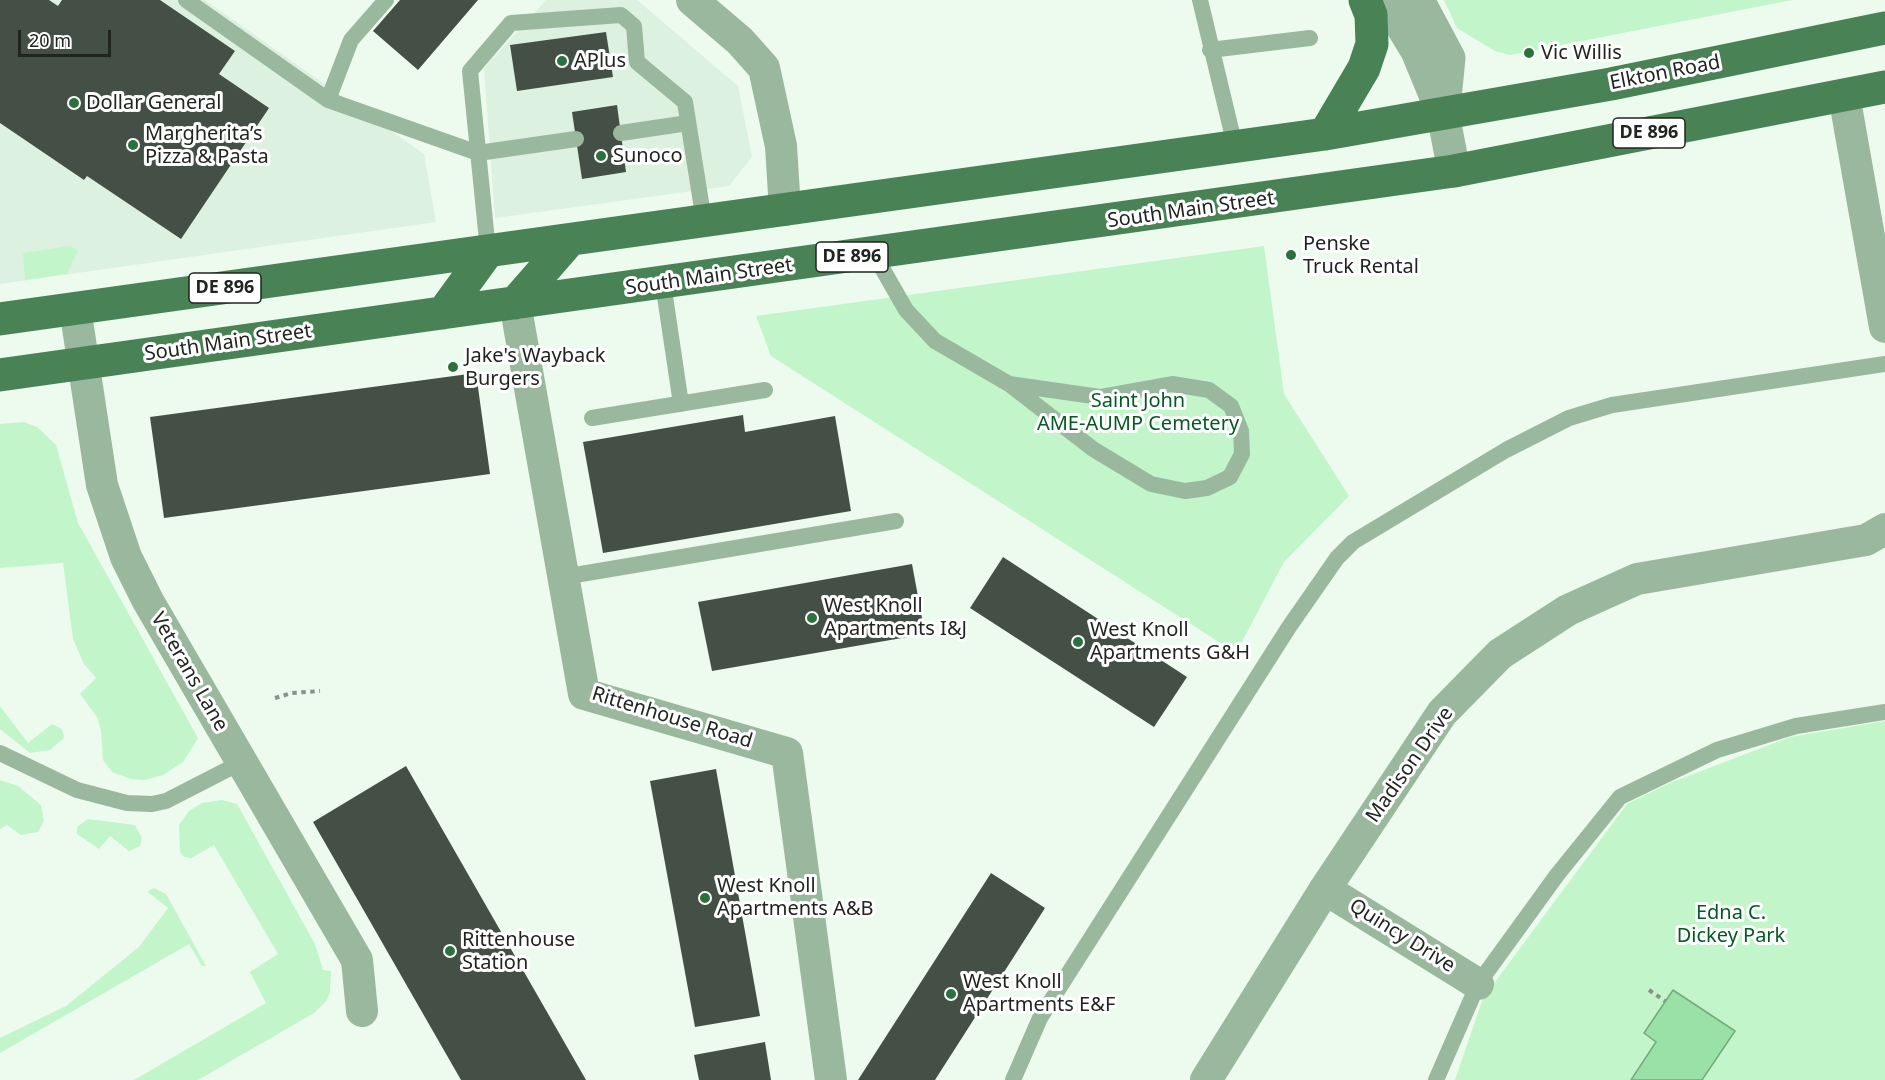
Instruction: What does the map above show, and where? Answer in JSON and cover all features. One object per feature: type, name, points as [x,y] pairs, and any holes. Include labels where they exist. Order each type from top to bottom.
[{"type":"main road","points":[[1325,134],[1365,68],[1372,44],[1371,15],[1365,0]]},
{"type":"main road","name":"Elkton Road","points":[[1443,114],[1611,84],[1885,28]]},
{"type":"main road","name":"DE 896","points":[[1454,171],[1885,87]]},
{"type":"main road","name":"DE 896","points":[[0,319],[1325,134],[1443,114]]},
{"type":"main road","name":"South Main Street","points":[[0,375],[1454,171]]},
{"type":"main road","points":[[515,303],[569,241]]},
{"type":"main road","points":[[443,313],[488,251]]},
{"type":"street","points":[[692,0],[740,41],[764,68],[781,146],[785,210]]},
{"type":"street","points":[[1386,0],[1417,51],[1443,114],[1454,171]]},
{"type":"street","points":[[1418,0],[1449,58],[1443,114]]},
{"type":"street","points":[[1844,95],[1885,327]]},
{"type":"street","name":"Rittenhouse Road","points":[[515,303],[584,694],[787,753],[831,1080]]},
{"type":"street","name":"Veterans Lane","points":[[75,308],[102,485],[126,557],[148,601],[357,960],[362,1011]]},
{"type":"street","name":"Madison Drive","points":[[1206,1080],[1326,889],[1442,713],[1500,654],[1568,610],[1637,579],[1866,540],[1885,528]]},
{"type":"street","name":"Quincy Drive","points":[[1326,889],[1478,984]]},
{"type":"lane","points":[[186,0],[328,100],[478,153],[576,139]]},
{"type":"lane","points":[[328,100],[351,40],[386,0]]},
{"type":"lane","points":[[1200,0],[1210,51],[1235,146]]},
{"type":"lane","points":[[488,251],[470,71],[511,23],[621,15],[634,26],[638,62],[685,102],[704,221]]},
{"type":"lane","points":[[1210,51],[1310,38]]},
{"type":"lane","points":[[621,133],[688,123]]},
{"type":"lane","points":[[874,254],[906,310],[935,341],[1009,384],[1093,449],[1151,484],[1185,491],[1207,488],[1230,477],[1242,454],[1241,431],[1231,406],[1209,390],[1172,384],[1100,397],[1009,384]]},
{"type":"lane","points":[[663,283],[681,404]]},
{"type":"lane","points":[[1013,1080],[1040,1018],[1289,627],[1337,558],[1353,542],[1506,450],[1569,418],[1612,405],[1885,364]]},
{"type":"lane","points":[[592,418],[765,390]]},
{"type":"lane","points":[[563,577],[896,521]]},
{"type":"lane","points":[[1436,1080],[1478,984],[1557,875],[1620,797],[1717,750],[1796,726],[1885,712]]},
{"type":"lane","points":[[0,753],[77,790],[127,803],[143,804],[166,801],[242,762]]},
{"type":"path","points":[[275,698],[292,693],[320,691]]},
{"type":"path","points":[[1649,990],[1665,1001]]},
{"type":"shaded area","points":[[0,0],[205,0],[424,154],[436,222],[0,284]]},
{"type":"shaded area","points":[[546,0],[637,0],[738,86],[752,157],[729,186],[495,218],[484,68]]},
{"type":"shaded area","points":[[1673,990],[1735,1031],[1702,1080],[1631,1080],[1656,1042],[1644,1033]]},
{"type":"green space","points":[[1444,0],[1792,0],[1510,55],[1495,51],[1457,28]]},
{"type":"green space","points":[[70,246],[78,250],[67,274],[25,280],[23,253]]},
{"type":"green space","name":"Saint John AME-AUMP Cemetery","points":[[1264,246],[1284,394],[1349,496],[1284,562],[1236,653],[771,356],[756,316]]},
{"type":"green space","points":[[24,422],[37,427],[56,445],[78,523],[198,738],[183,762],[163,775],[145,780],[131,779],[112,772],[103,760],[101,730],[97,717],[80,694],[96,678],[84,664],[73,639],[63,563],[0,568],[0,424]]},
{"type":"green space","points":[[0,706],[28,743],[52,724],[62,729],[64,738],[50,750],[30,753],[0,729]]},
{"type":"green space","name":"Edna C. Dickey Park","points":[[1885,721],[1885,1080],[1455,1080],[1483,998],[1627,804],[1670,783],[1790,737]]},
{"type":"green space","points":[[0,780],[18,786],[41,805],[44,821],[38,832],[21,835],[7,825],[0,829]]},
{"type":"green space","points":[[222,800],[237,804],[315,944],[323,970],[331,971],[330,992],[327,1000],[314,1013],[198,1080],[134,1080],[266,1003],[250,972],[278,954],[214,845],[191,858],[184,857],[180,852],[179,825],[189,811],[202,803]]},
{"type":"green space","points":[[88,819],[135,825],[142,838],[140,846],[129,851],[110,836],[99,849],[77,834],[77,827]]},
{"type":"green space","points":[[154,888],[166,894],[206,966],[202,966],[189,944],[0,1053],[0,1038],[66,1006],[139,947],[168,908],[149,893],[148,891]]},
{"type":"building","points":[[0,0],[49,0],[58,6],[62,0],[160,0],[235,51],[219,74],[269,108],[181,239],[87,176],[84,180],[0,123]]},
{"type":"building","points":[[400,0],[478,0],[418,70],[373,31]]},
{"type":"building","name":"APlus","points":[[606,32],[613,77],[517,91],[510,45]]},
{"type":"building","name":"Sunoco","points":[[617,105],[626,172],[582,179],[572,112]]},
{"type":"building","points":[[476,373],[490,474],[164,518],[150,417]]},
{"type":"building","points":[[743,415],[745,432],[835,416],[851,511],[603,553],[583,442]]},
{"type":"building","name":"West Knoll Apartments G&H","points":[[1003,557],[1187,677],[1154,727],[970,608]]},
{"type":"building","name":"West Knoll Apartments I&J","points":[[912,564],[925,634],[712,671],[698,602]]},
{"type":"building","name":"Rittenhouse Station","points":[[406,766],[586,1080],[461,1080],[313,822]]},
{"type":"building","name":"West Knoll Apartments A&B","points":[[716,769],[760,1016],[695,1027],[650,781]]},
{"type":"building","name":"West Knoll Apartments E&F","points":[[991,873],[1045,908],[935,1080],[858,1080]]},
{"type":"building","points":[[765,1042],[771,1080],[699,1080],[694,1055]]},
{"type":"place","name":"Vic Willis","points":[[1529,53]]},
{"type":"place","name":"APlus","points":[[562,61]]},
{"type":"place","name":"Dollar General","points":[[74,103]]},
{"type":"place","name":"Margherita’s Pizza & Pasta","points":[[133,145]]},
{"type":"place","name":"Sunoco","points":[[601,156]]},
{"type":"place","name":"Penske Truck Rental","points":[[1291,255]]},
{"type":"place","name":"Jake's Wayback Burgers","points":[[453,367]]},
{"type":"place","name":"West Knoll Apartments I&J","points":[[812,618]]},
{"type":"place","name":"West Knoll Apartments G&H","points":[[1078,642]]},
{"type":"place","name":"West Knoll Apartments A&B","points":[[705,898]]},
{"type":"place","name":"Rittenhouse Station","points":[[450,951]]},
{"type":"place","name":"West Knoll Apartments E&F","points":[[951,994]]}]
